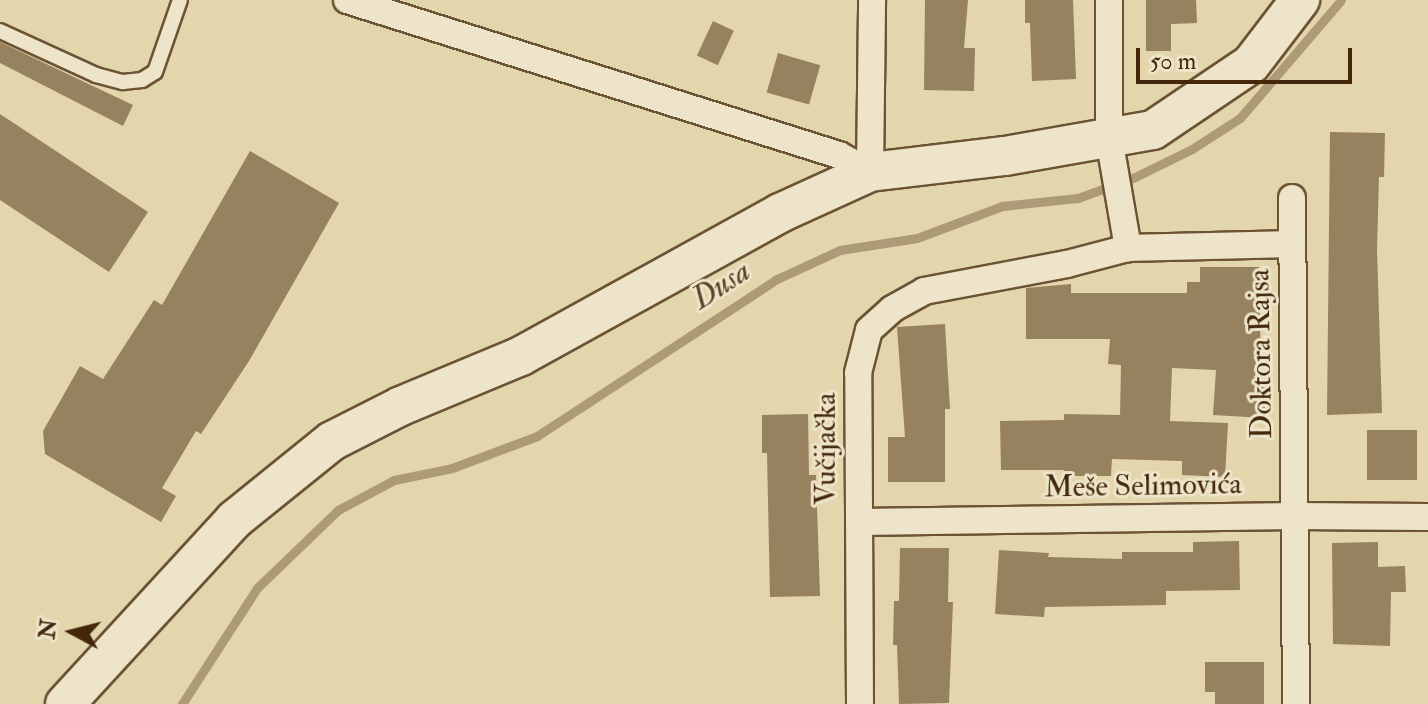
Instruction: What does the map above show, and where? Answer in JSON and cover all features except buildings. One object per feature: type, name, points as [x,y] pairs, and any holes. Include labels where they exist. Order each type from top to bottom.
[{"type":"main road","points":[[65,704],[234,520],[332,441],[401,406],[521,356],[780,213],[870,172],[1005,156],[1112,149],[1153,130],[1208,96],[1251,64],[1300,0]]},
{"type":"street","points":[[347,0],[839,155],[870,172],[872,0]]},
{"type":"street","points":[[1109,0],[1112,149],[1126,236]]},
{"type":"street","name":"Doktora Rajsa","points":[[1292,198],[1296,704]]},
{"type":"street","name":"Doktora Rajsa","points":[[991,278],[1126,236],[1292,244]]},
{"type":"street","name":"Vučijačka","points":[[860,704],[858,373],[869,330],[892,309],[924,291],[991,278]]},
{"type":"street","name":"Meše Selimovića","points":[[859,522],[1428,517]]},
{"type":"lane","points":[[0,31],[96,75],[123,82],[142,80],[155,72],[180,0]]},
{"type":"waterway","name":"Dusa","points":[[182,704],[257,588],[338,510],[394,480],[452,468],[537,436],[777,279],[840,250],[917,238],[1002,206],[1078,198],[1135,177],[1192,149],[1240,118],[1341,0]]}]
